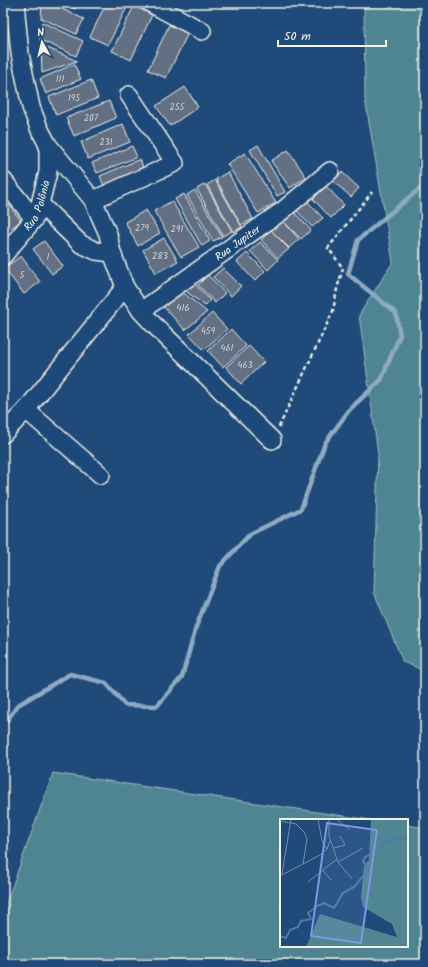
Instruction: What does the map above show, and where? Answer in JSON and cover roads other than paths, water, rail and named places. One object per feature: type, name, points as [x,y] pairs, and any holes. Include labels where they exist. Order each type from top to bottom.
[{"type":"street","points":[[17,3],[16,14],[20,54],[31,107],[39,128],[48,145],[93,200],[108,234],[112,253],[125,287],[141,311],[153,324],[272,440]]},
{"type":"street","points":[[150,3],[202,31]]},
{"type":"street","points":[[93,200],[175,163],[129,95]]},
{"type":"street","name":"Rua Polônia","points":[[3,256],[37,211],[48,172],[48,145]]},
{"type":"street","name":"Rua Jupiter","points":[[141,311],[282,211],[330,171]]},
{"type":"street","points":[[3,180],[37,211],[81,244],[96,251],[112,253]]},
{"type":"street","points":[[3,434],[26,410],[125,287]]},
{"type":"street","points":[[26,410],[101,475]]},
{"type":"waterway","points":[[3,726],[18,705],[70,674],[106,683],[125,705],[157,706],[182,677],[196,627],[220,566],[250,534],[301,509],[325,443],[350,409],[381,380],[400,335],[396,313],[348,274],[358,240],[418,190],[425,186]]}]
